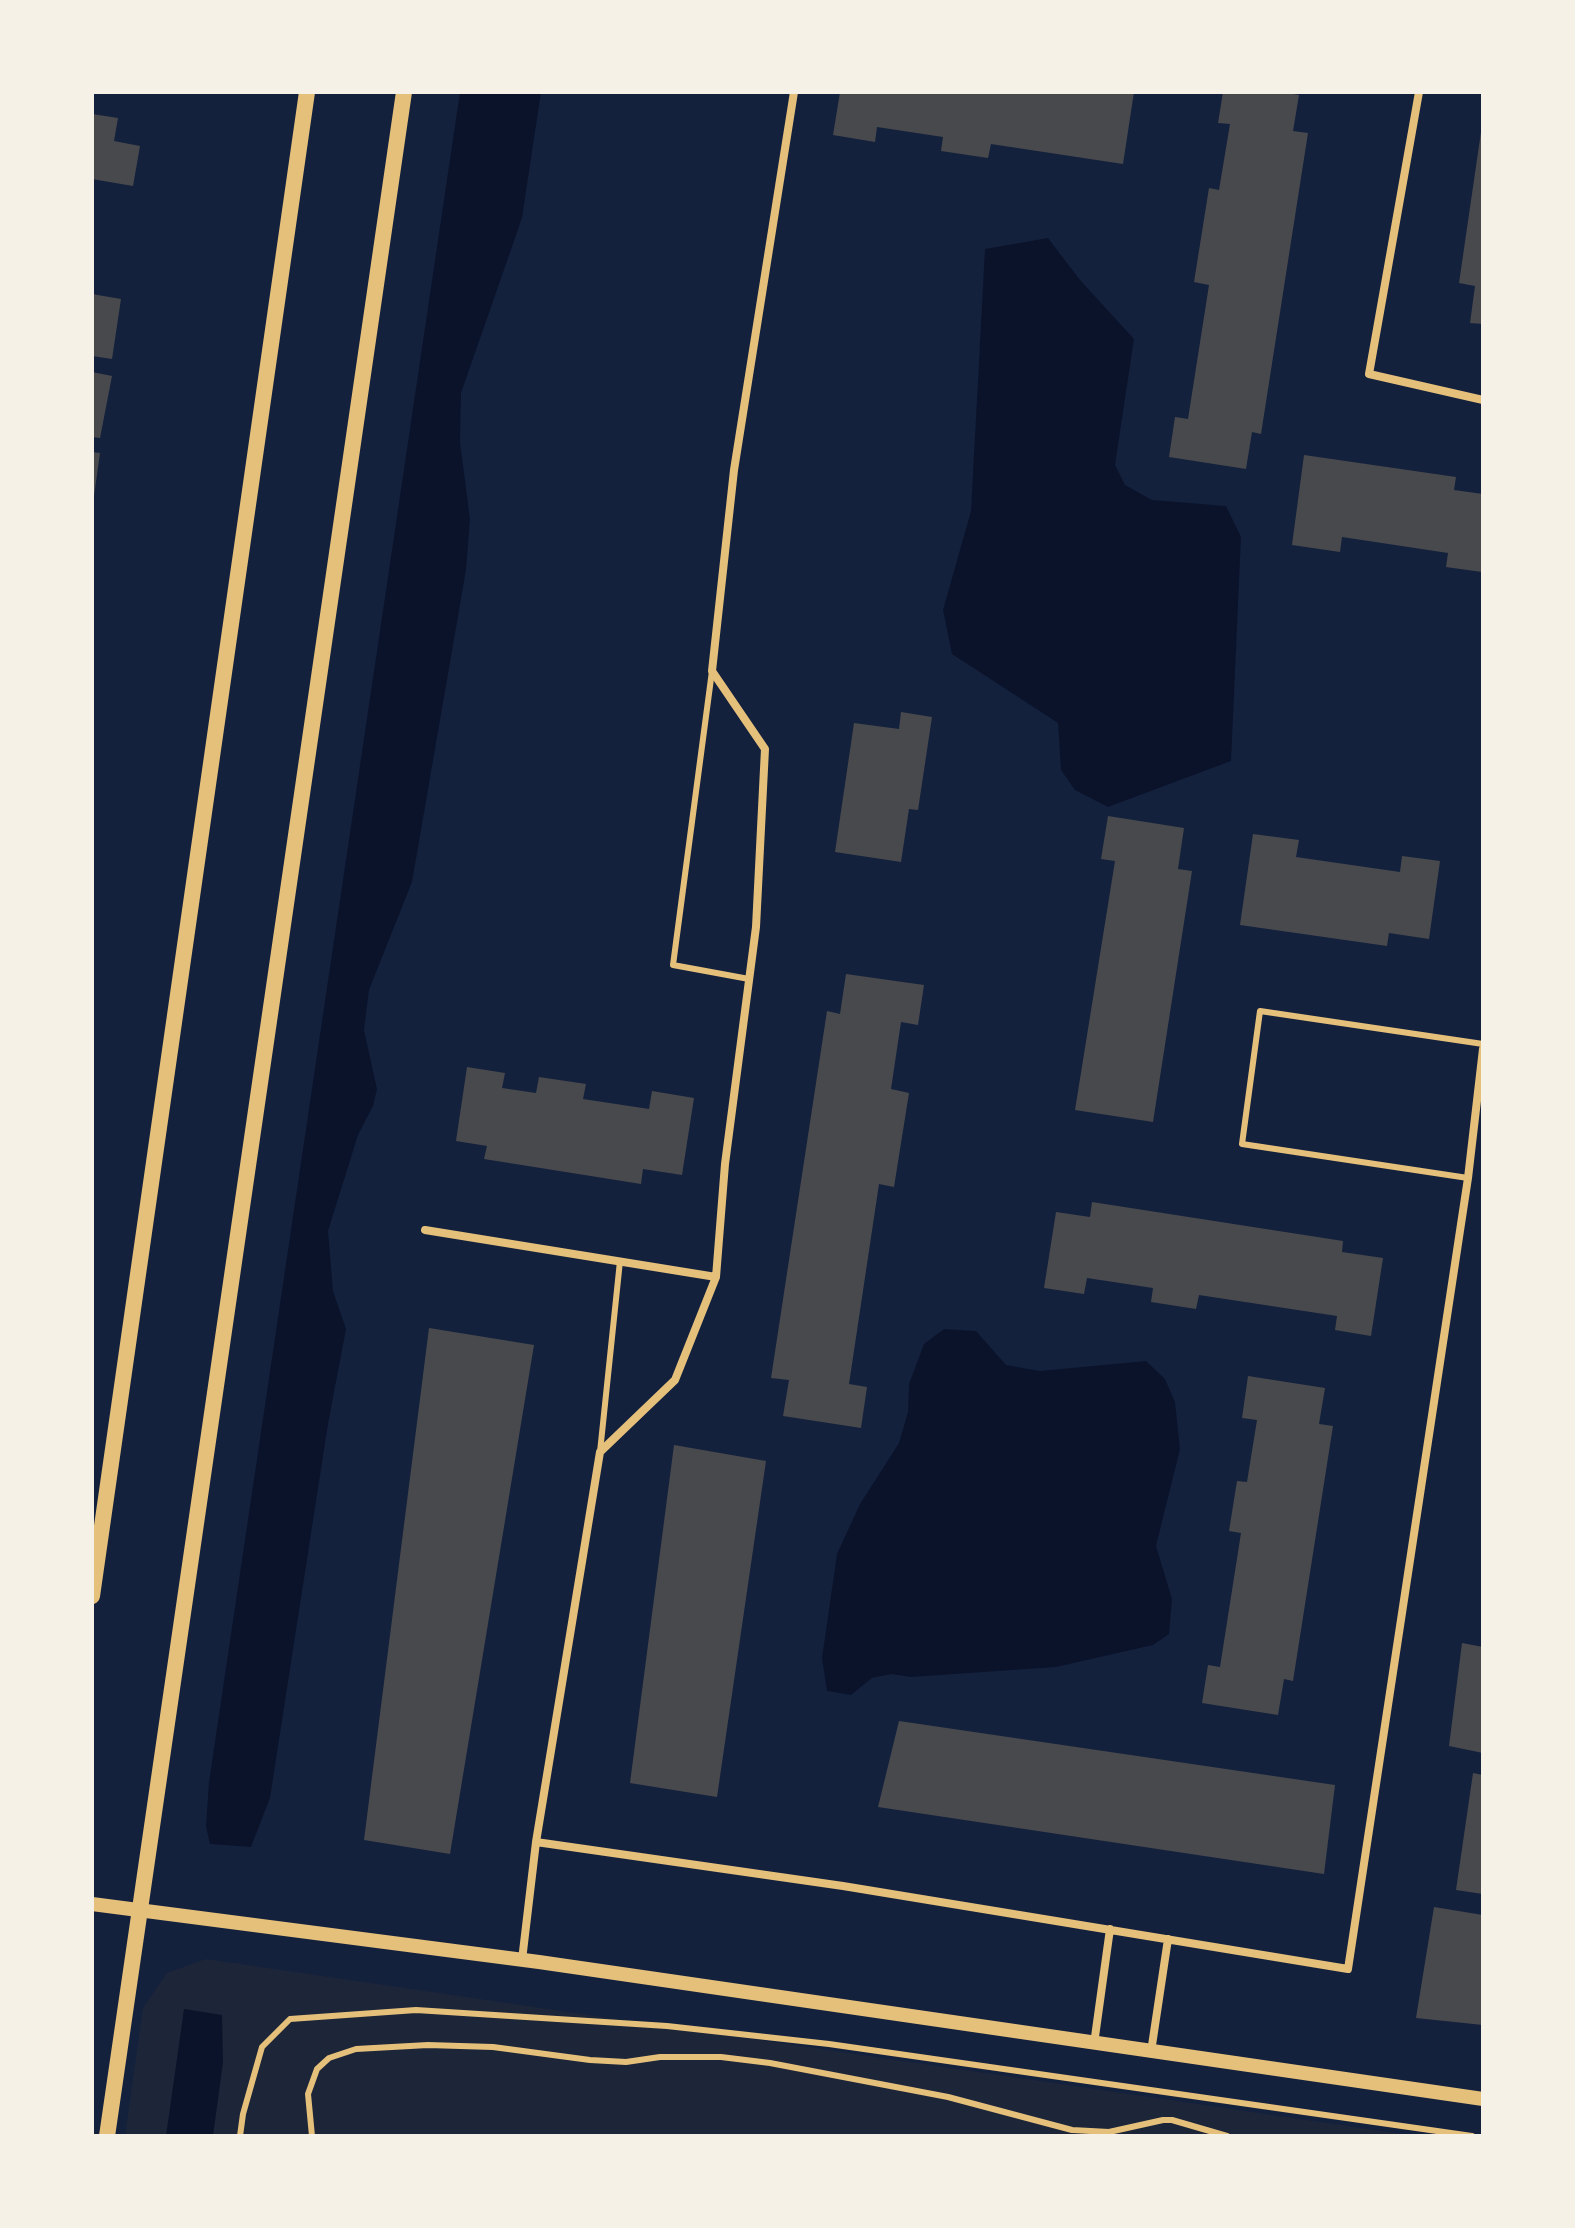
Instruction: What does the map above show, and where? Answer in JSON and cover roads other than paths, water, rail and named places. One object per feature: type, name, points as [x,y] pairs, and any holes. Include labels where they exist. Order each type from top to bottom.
[{"type":"main road","points":[[92,1596],[307,92]]},
{"type":"main road","points":[[107,2136],[404,92]]},
{"type":"street","points":[[522,1960],[536,1842],[600,1452],[675,1380],[716,1277],[725,1164],[756,927],[765,749],[712,671],[734,470],[794,92]]},
{"type":"street","points":[[1419,92],[1369,374],[1483,400]]},
{"type":"street","points":[[536,1842],[843,1886],[1348,1969],[1468,1178],[1483,1046]]},
{"type":"street","points":[[425,1230],[716,1277]]},
{"type":"street","points":[[92,1904],[522,1960],[1483,2099]]},
{"type":"street","points":[[1094,2044],[1110,1929]]},
{"type":"street","points":[[1151,2052],[1168,1939]]},
{"type":"lane","points":[[712,671],[673,965],[749,979]]},
{"type":"lane","points":[[1468,1178],[1242,1144],[1260,1011],[1483,1046]]},
{"type":"lane","points":[[600,1452],[620,1261]]},
{"type":"lane","points":[[240,2136],[262,2047],[290,2019],[416,2010],[667,2026],[829,2044],[1472,2136]]},
{"type":"lane","points":[[312,2136],[308,2094],[317,2069],[329,2058],[356,2049],[428,2045],[493,2047],[626,2062],[660,2057],[721,2057],[948,2097],[1072,2130],[1109,2132],[1163,2120],[1227,2136]]}]
